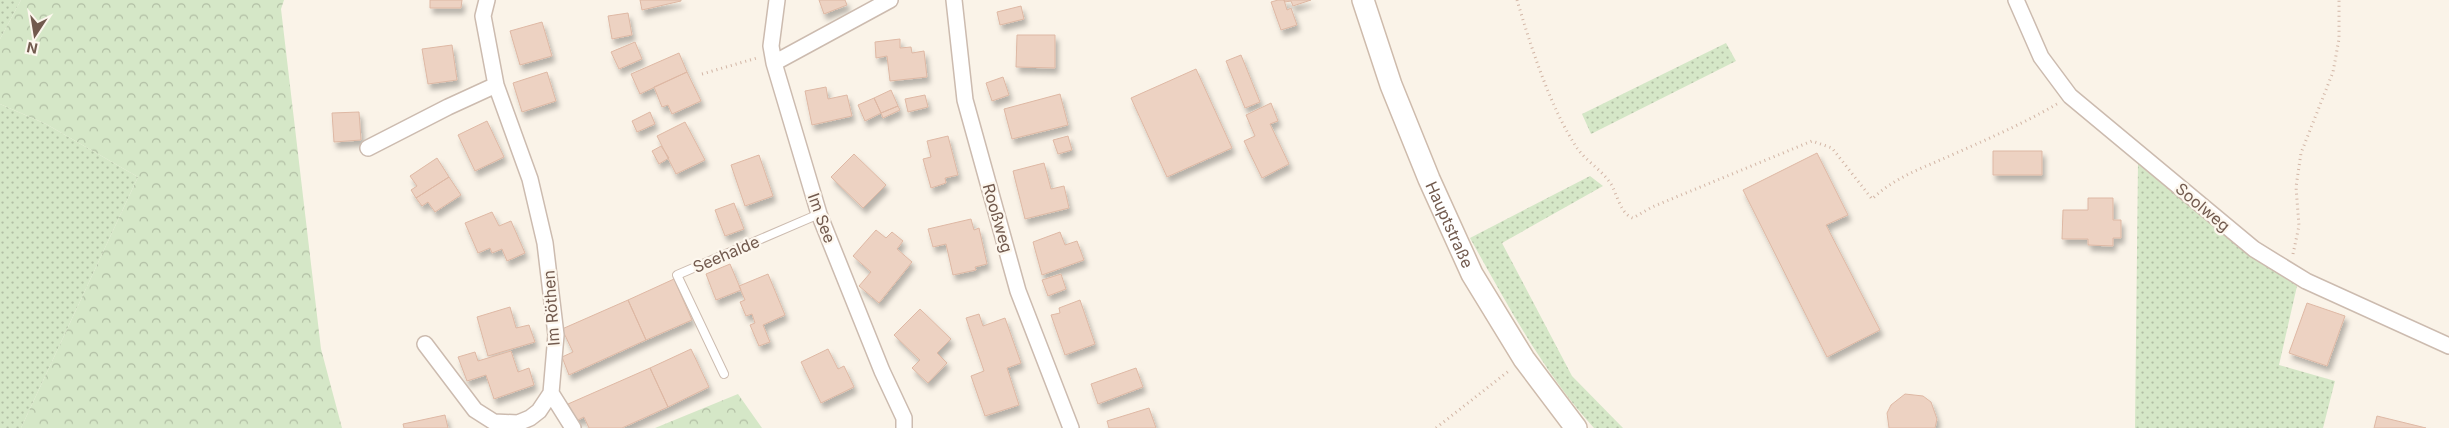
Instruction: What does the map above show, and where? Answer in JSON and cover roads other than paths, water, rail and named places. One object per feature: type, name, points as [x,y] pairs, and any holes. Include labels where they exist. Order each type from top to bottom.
[{"type":"main road","name":"Hauptstraße","points":[[1363,0],[1392,85],[1429,179],[1472,274],[1524,359],[1576,428]]},
{"type":"street","name":"Im Röthen","points":[[487,0],[483,16],[496,86],[530,179],[545,242],[556,335],[551,394]]},
{"type":"street","name":"Im See","points":[[777,0],[771,46],[773,58],[819,214],[882,371],[904,418],[904,428]]},
{"type":"street","points":[[773,58],[890,0]]},
{"type":"street","name":"Rooßweg","points":[[954,0],[965,100],[1018,291],[1071,428]]},
{"type":"street","name":"Soolweg","points":[[2016,0],[2041,57],[2070,96],[2254,249],[2288,271],[2357,305],[2449,346]]},
{"type":"street","points":[[368,148],[448,107],[496,86]]},
{"type":"street","points":[[425,344],[474,410],[494,422],[518,423],[530,418],[539,411],[551,394],[573,428]]},
{"type":"lane","name":"Seehalde","points":[[724,374],[677,275],[819,214]]}]
